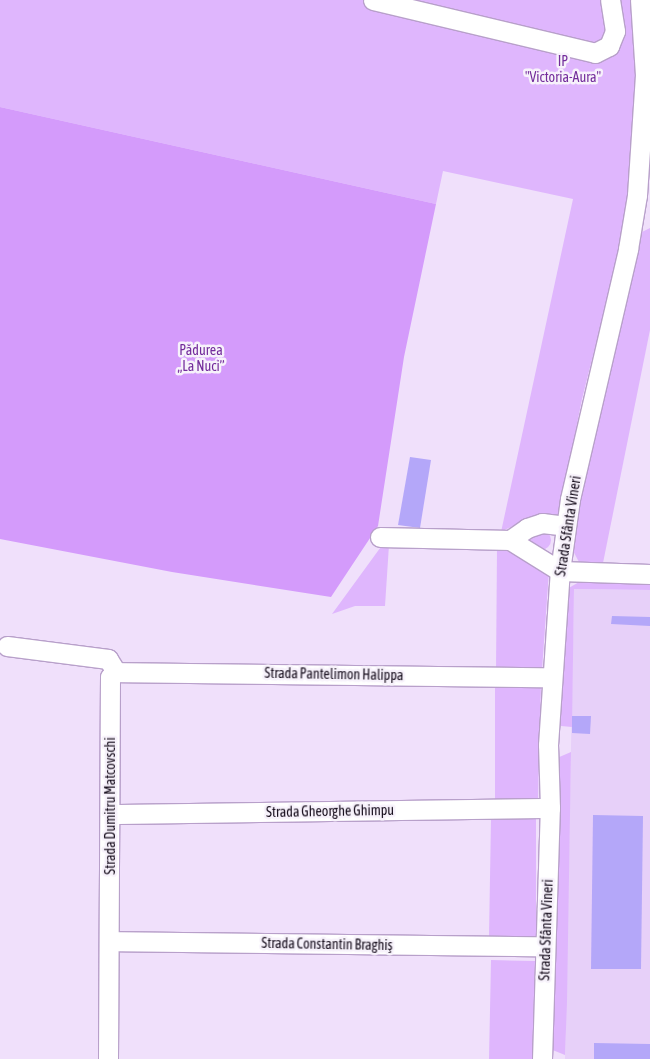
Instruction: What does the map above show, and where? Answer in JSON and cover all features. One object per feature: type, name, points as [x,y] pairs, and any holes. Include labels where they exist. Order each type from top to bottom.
[{"type":"street","points":[[373,0],[595,53],[609,46],[615,31],[610,0]]},
{"type":"street","name":"Strada Sfânta Vineri","points":[[542,1059],[550,808],[548,745],[560,571],[566,526],[642,211],[645,75],[640,0]]},
{"type":"street","points":[[510,540],[527,528],[542,523],[566,526]]},
{"type":"street","points":[[380,536],[510,540],[560,571],[650,574]]},
{"type":"street","points":[[7,646],[108,659],[116,672]]},
{"type":"street","name":"Strada Pantelimon Halippa","points":[[116,672],[552,677]]},
{"type":"street","name":"Strada Dumitru Matcovschi","points":[[108,1059],[110,677],[116,672]]},
{"type":"street","name":"Strada Gheorghe Ghimpu","points":[[110,814],[550,808]]},
{"type":"street","name":"Strada Constantin Braghiş","points":[[109,941],[545,946]]},
{"type":"shaded area","points":[[574,589],[650,590],[650,1059],[565,1059]]},
{"type":"green space","name":"IP \"Victoria-Aura\"","points":[[0,0],[633,0],[637,33],[633,172],[621,244],[582,399],[559,515],[553,519],[530,517],[501,532],[573,199],[443,171],[436,204],[0,107]]},
{"type":"green space","name":"Pădurea „La Nuci”","points":[[0,107],[436,204],[404,357],[378,526],[331,597],[172,572],[0,539]]},
{"type":"green space","points":[[650,228],[650,330],[602,568],[580,564],[571,547],[592,436],[640,233]]},
{"type":"green space","points":[[541,530],[548,533],[551,540],[548,547],[541,550],[534,547],[531,540],[534,533]]},
{"type":"green space","points":[[383,544],[389,545],[385,606],[355,606],[332,614]]},
{"type":"green space","points":[[497,548],[530,558],[549,571],[542,670],[496,669]]},
{"type":"green space","points":[[586,578],[650,578],[650,590],[574,589],[572,727],[561,726],[557,721],[567,589]]},
{"type":"green space","points":[[495,684],[541,685],[538,800],[495,800]]},
{"type":"green space","points":[[571,752],[565,1055],[550,1049],[557,758]]},
{"type":"green space","points":[[536,817],[536,938],[489,936],[491,818]]},
{"type":"green space","points":[[491,960],[535,961],[532,1059],[489,1059]]},
{"type":"building","points":[[410,457],[431,460],[420,528],[398,525]]},
{"type":"building","points":[[612,616],[650,617],[650,626],[611,624]]},
{"type":"building","points":[[572,716],[591,716],[590,734],[572,733]]},
{"type":"building","points":[[593,815],[643,816],[641,969],[591,969]]},
{"type":"building","points":[[594,1043],[650,1044],[650,1059],[594,1059]]}]
